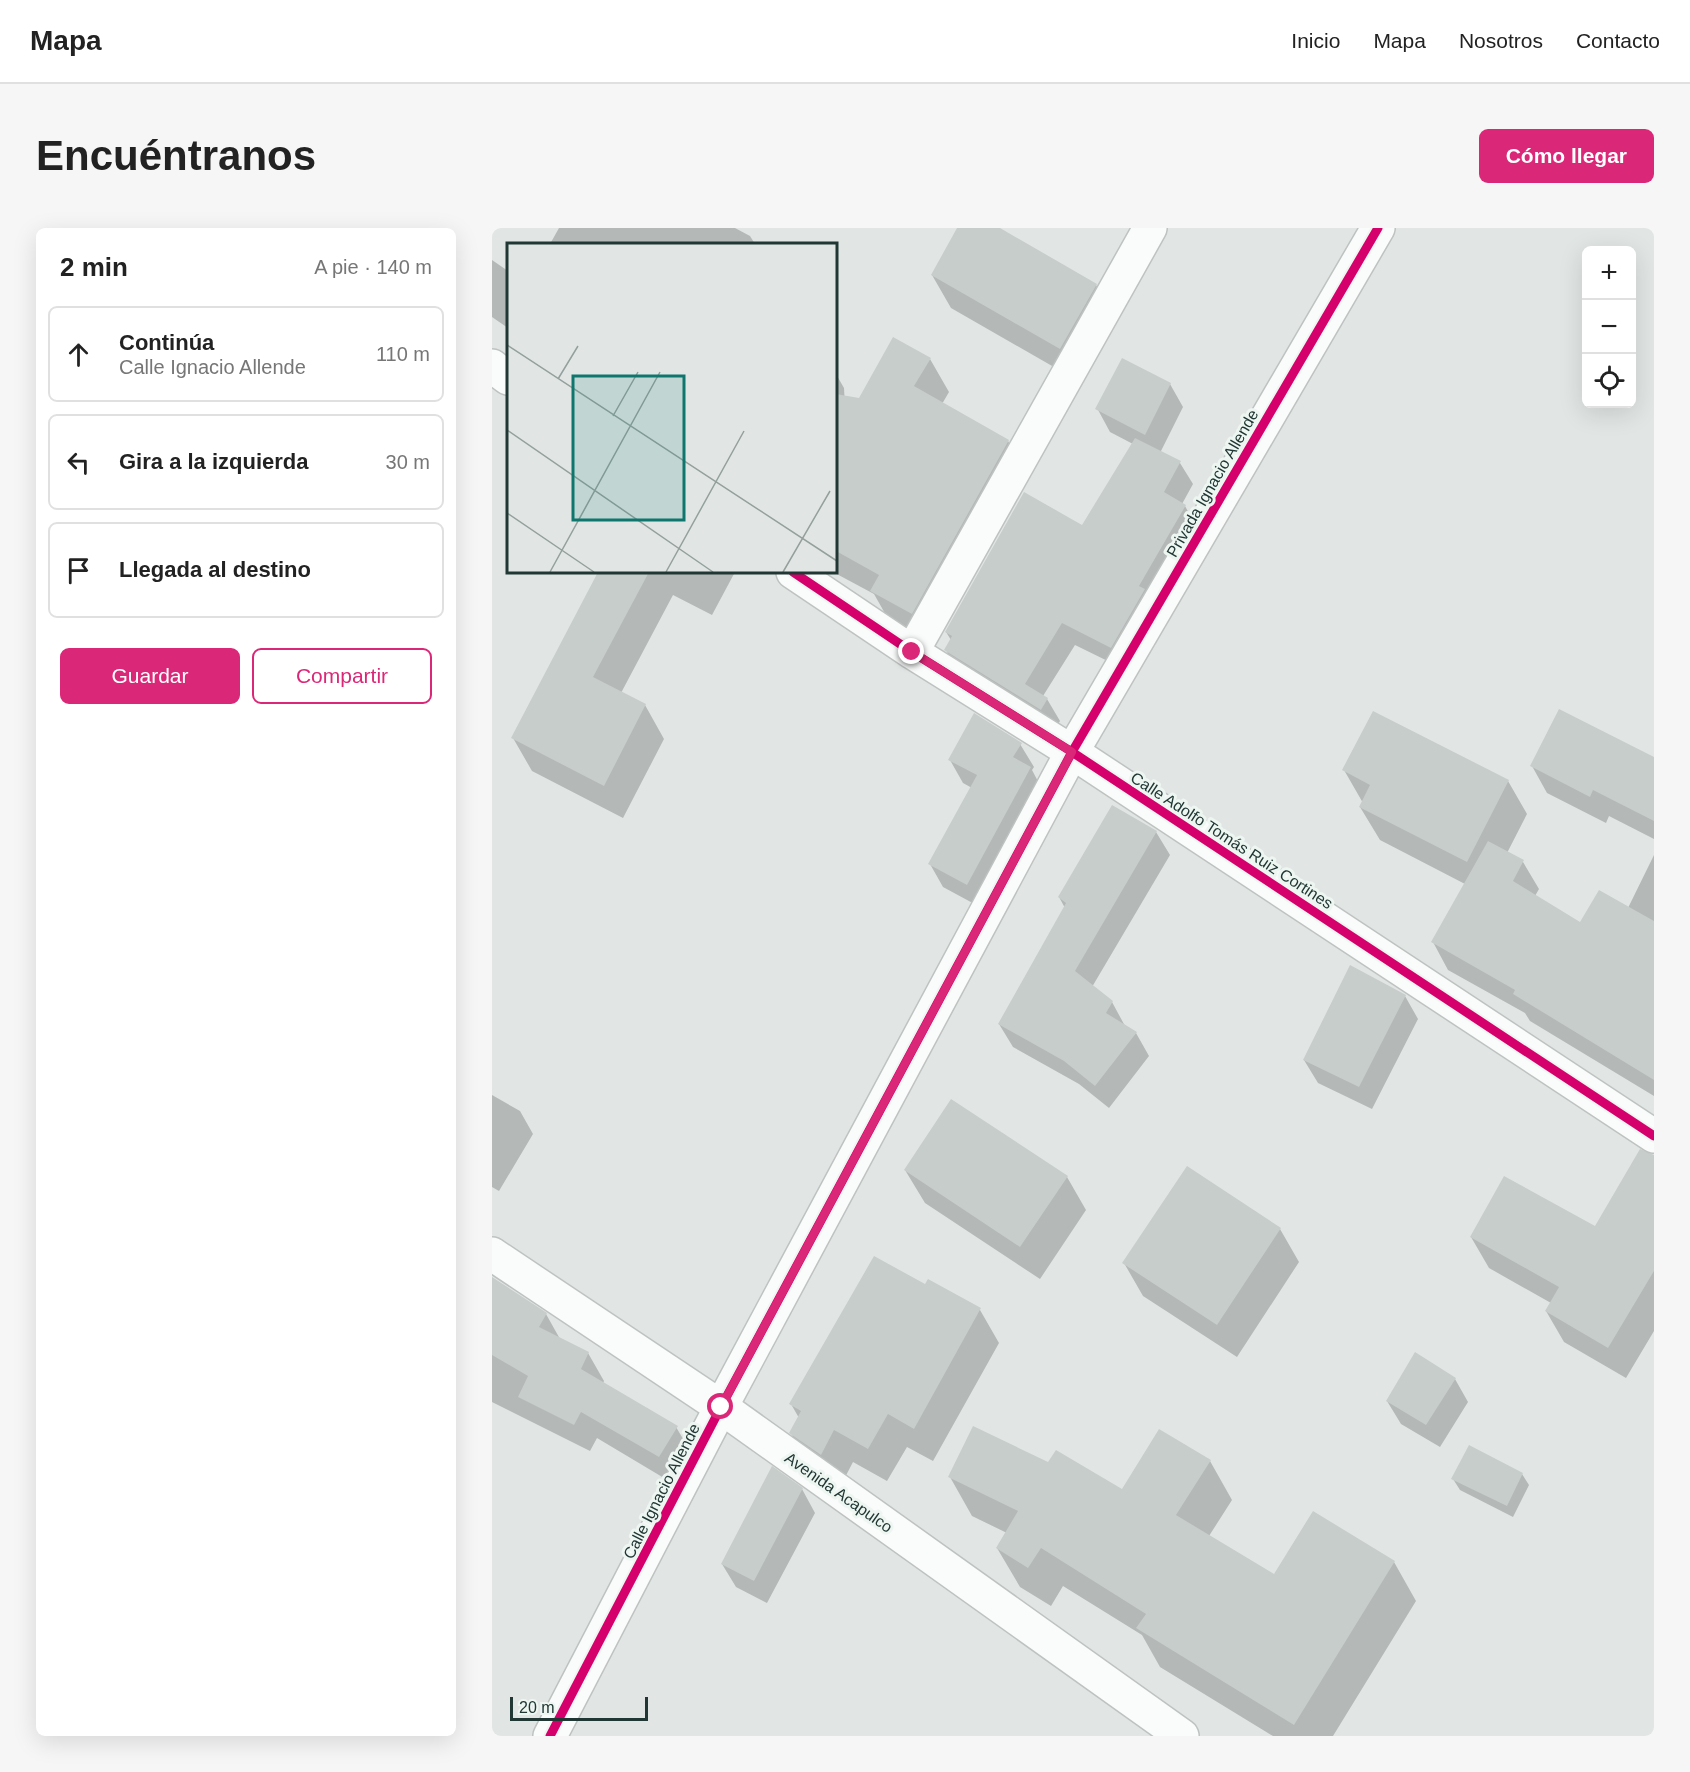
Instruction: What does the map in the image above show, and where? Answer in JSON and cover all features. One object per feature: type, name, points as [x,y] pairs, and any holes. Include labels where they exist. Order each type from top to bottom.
[{"type":"street","points":[[912,652],[1150,228]]},
{"type":"street","name":"Privada Ignacio Allende","points":[[1072,752],[1378,228]]},
{"type":"street","points":[[492,366],[507,377]]},
{"type":"street","name":"Calle Adolfo Tomás Ruiz Cortines","points":[[794,573],[912,652],[1072,752],[1654,1136]]},
{"type":"street","name":"Calle Ignacio Allende","points":[[550,1736],[721,1407],[1072,752]]},
{"type":"street","name":"Avenida Acapulco","points":[[492,1254],[721,1407],[1182,1736]]},
{"type":"building","points":[[957,228],[1000,228],[1097,284],[1060,349],[931,275]]},
{"type":"building","points":[[893,337],[931,358],[914,386],[1009,440],[912,614],[870,591],[879,575],[837,552],[837,394],[859,398]]},
{"type":"building","points":[[1122,358],[1171,383],[1145,435],[1095,409]]},
{"type":"building","points":[[1135,438],[1181,461],[1164,492],[1186,505],[1139,586],[1145,589],[1111,648],[1062,623],[1025,684],[1048,698],[1041,710],[944,650],[952,636],[945,632],[1024,492],[1082,525]]},
{"type":"building","points":[[597,573],[648,573],[593,677],[646,704],[604,786],[511,738]]},
{"type":"building","points":[[1559,709],[1654,757],[1654,821],[1593,790],[1590,797],[1530,766]]},
{"type":"building","points":[[1373,711],[1509,780],[1467,862],[1359,807],[1370,785],[1342,770]]},
{"type":"building","points":[[974,713],[1022,743],[1013,757],[1031,767],[967,885],[928,864],[977,775],[948,760]]},
{"type":"building","points":[[1112,805],[1157,831],[1075,971],[1113,1001],[1106,1013],[1137,1032],[1095,1086],[1064,1061],[998,1024],[1066,903],[1058,897]]},
{"type":"building","points":[[1488,841],[1524,860],[1513,881],[1580,922],[1599,890],[1654,921],[1654,1080],[1513,994],[1515,990],[1431,942]]},
{"type":"building","points":[[1350,965],[1406,995],[1359,1087],[1303,1060]]},
{"type":"building","points":[[951,1099],[1068,1176],[1020,1247],[904,1170]]},
{"type":"building","points":[[1640,1149],[1654,1155],[1654,1271],[1608,1348],[1545,1311],[1559,1287],[1470,1237],[1504,1176],[1595,1226]]},
{"type":"building","points":[[1187,1166],[1281,1228],[1217,1325],[1122,1263]]},
{"type":"building","points":[[874,1256],[925,1284],[928,1279],[981,1308],[914,1429],[888,1414],[868,1449],[834,1430],[821,1455],[789,1433],[801,1411],[789,1404]]},
{"type":"building","points":[[492,1277],[547,1313],[539,1327],[589,1352],[581,1369],[678,1426],[659,1457],[581,1412],[574,1425],[518,1397],[528,1376],[492,1355]]},
{"type":"building","points":[[1415,1352],[1456,1378],[1426,1425],[1386,1401]]},
{"type":"building","points":[[973,1426],[1048,1462],[1056,1450],[1122,1489],[1159,1429],[1211,1460],[1176,1515],[1274,1574],[1313,1511],[1395,1561],[1294,1725],[1136,1628],[1146,1614],[1041,1548],[1028,1568],[996,1548],[1018,1511],[948,1477]]},
{"type":"building","points":[[1469,1445],[1523,1473],[1507,1506],[1451,1479]]},
{"type":"building","points":[[772,1466],[803,1488],[754,1581],[721,1564]]},
{"type":"cycle path","points":[[550,1736],[721,1407],[1072,752],[1378,228]]},
{"type":"cycle path","points":[[794,573],[912,652],[1072,752],[1654,1136]]},
{"type":"route","points":[[721,1407],[1072,752],[912,652]]}]
